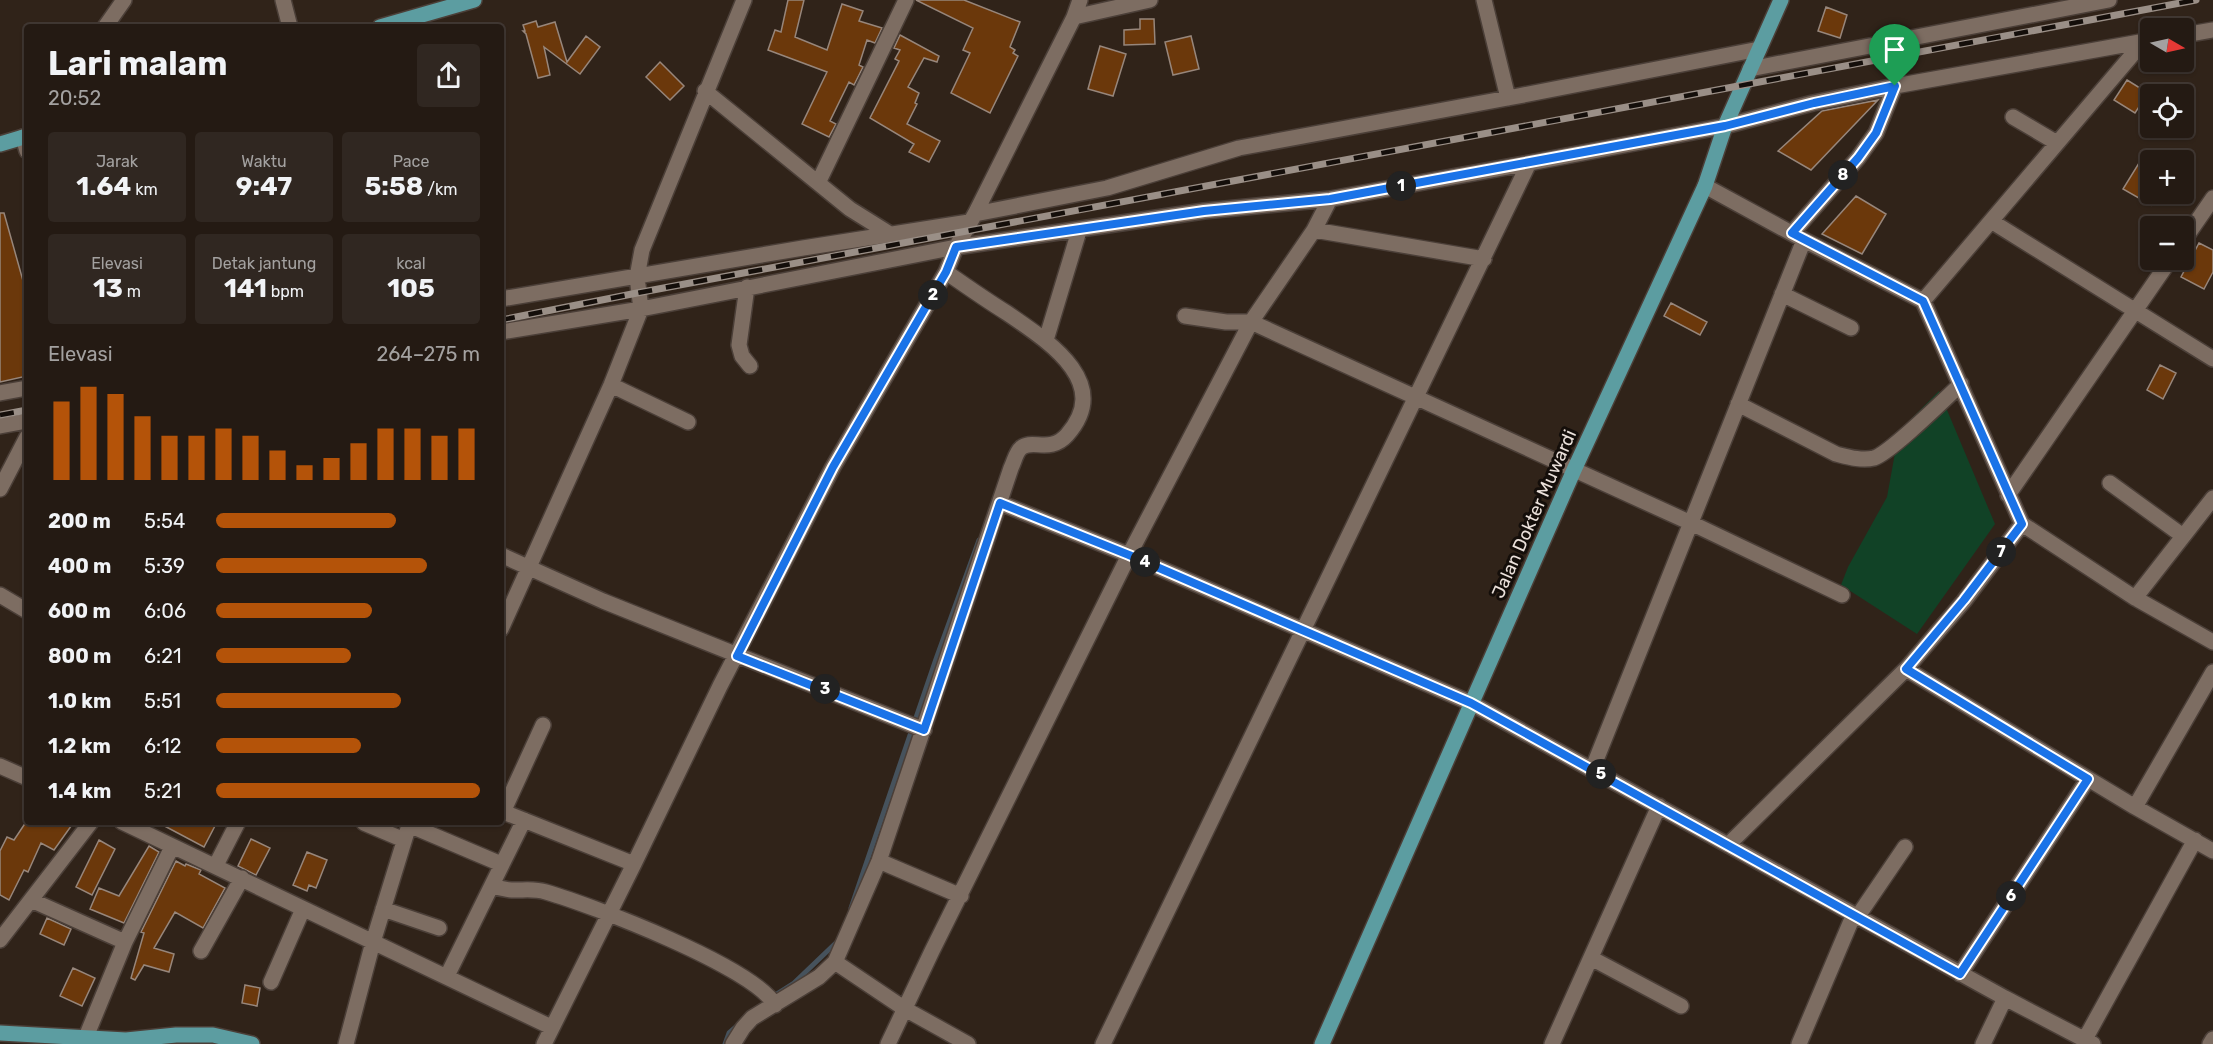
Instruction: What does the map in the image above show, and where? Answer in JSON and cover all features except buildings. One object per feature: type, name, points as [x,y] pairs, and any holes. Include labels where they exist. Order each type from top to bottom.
[{"type":"main road","name":"Jalan Dokter Muwardi","points":[[1322,1044],[1574,470],[1705,186],[1725,126],[1781,0]]},
{"type":"main road","points":[[408,23],[465,1]]},
{"type":"main road","points":[[0,144],[24,141]]},
{"type":"main road","points":[[0,1033],[86,1037],[126,1042],[176,1035],[213,1035],[252,1044]]},
{"type":"street","points":[[107,24],[124,0]]},
{"type":"street","points":[[283,0],[289,24]]},
{"type":"street","points":[[504,622],[611,385],[640,309],[637,277],[642,250],[744,0]]},
{"type":"street","points":[[818,183],[906,0]]},
{"type":"street","points":[[544,1044],[720,686],[833,467],[946,272],[956,247],[1074,16],[1080,0]]},
{"type":"street","points":[[1074,16],[1150,0]]},
{"type":"street","points":[[1484,0],[1508,98]]},
{"type":"street","points":[[1750,69],[2051,6],[2109,0]]},
{"type":"street","points":[[2194,33],[2213,30]]},
{"type":"street","points":[[504,332],[640,309],[956,247],[1079,231],[1204,211],[1330,199],[1529,164],[1725,126],[1814,103],[1895,86],[2140,42]]},
{"type":"street","points":[[504,299],[972,218],[1107,188],[1239,148],[1759,49]]},
{"type":"street","points":[[1923,301],[2057,143],[2140,50]]},
{"type":"street","points":[[1592,770],[1782,294],[1798,237],[1876,133],[1895,86]]},
{"type":"street","points":[[705,91],[850,210],[890,234]]},
{"type":"street","points":[[2013,117],[2057,143]]},
{"type":"street","points":[[1103,1044],[1529,164]]},
{"type":"street","points":[[1705,186],[1923,301],[2022,524],[2134,598],[2213,642]]},
{"type":"street","points":[[2194,226],[2213,198]]},
{"type":"street","points":[[888,1044],[1129,555],[1251,322],[1314,230],[1330,199]]},
{"type":"street","points":[[1991,221],[2213,359]]},
{"type":"street","points":[[1314,230],[1484,259]]},
{"type":"street","points":[[1046,340],[1079,231]]},
{"type":"street","points":[[2008,495],[2163,270]]},
{"type":"street","points":[[734,1044],[747,1023],[771,1000],[819,977],[835,962],[879,861],[917,727],[1011,468],[1020,449],[1024,446],[1053,445],[1062,440],[1082,410],[1084,399],[1082,387],[1068,361],[1046,340],[946,272]]},
{"type":"street","points":[[747,287],[739,345],[742,356],[750,366]]},
{"type":"street","points":[[1782,294],[1851,328]]},
{"type":"street","points":[[1185,316],[1226,322],[1251,322],[1842,595]]},
{"type":"street","points":[[1738,404],[1836,454],[1853,459],[1874,458],[1891,446],[1961,384]]},
{"type":"street","points":[[611,385],[688,422]]},
{"type":"street","points":[[0,393],[24,389]]},
{"type":"street","points":[[0,426],[24,422]]},
{"type":"street","points":[[0,489],[24,443]]},
{"type":"street","points":[[2110,483],[2183,536]]},
{"type":"street","points":[[2134,598],[2213,498]]},
{"type":"street","points":[[1000,503],[1129,555],[1471,703],[1960,974],[2089,1042],[2195,840]]},
{"type":"street","points":[[1728,844],[1906,669],[1964,600],[2022,524]]},
{"type":"street","points":[[504,556],[603,601],[917,727]]},
{"type":"street","points":[[0,595],[24,609]]},
{"type":"street","points":[[1906,669],[2135,807],[2213,851]]},
{"type":"street","points":[[2135,807],[2213,672]]},
{"type":"street","points":[[504,807],[543,725]]},
{"type":"street","points":[[0,765],[24,777]]},
{"type":"street","points":[[1960,974],[2088,779]]},
{"type":"street","points":[[1552,1044],[1659,806]]},
{"type":"street","points":[[504,812],[634,864]]},
{"type":"street","points":[[447,976],[524,820]]},
{"type":"street","points":[[0,940],[89,825]]},
{"type":"street","points":[[128,825],[551,1027]]},
{"type":"street","points":[[216,866],[236,825]]},
{"type":"street","points":[[379,825],[408,829],[501,864]]},
{"type":"street","points":[[346,1044],[373,942],[408,829]]},
{"type":"street","points":[[86,1037],[125,942],[172,847]]},
{"type":"street","points":[[1799,1044],[1856,915],[1905,847]]},
{"type":"street","points":[[879,861],[961,896]]},
{"type":"street","points":[[201,951],[242,878]]},
{"type":"street","points":[[492,885],[509,891],[542,890],[646,929],[752,981],[771,1000]]},
{"type":"street","points":[[31,900],[125,942]]},
{"type":"street","points":[[271,982],[303,909]]},
{"type":"street","points":[[383,909],[439,928]]},
{"type":"street","points":[[1591,958],[1681,1006]]},
{"type":"street","points":[[835,962],[905,1009],[968,1044]]},
{"type":"street","points":[[1983,1044],[2005,998]]},
{"type":"street","points":[[2211,1044],[2213,1039]]},
{"type":"green space","points":[[1939,391],[1995,524],[1917,634],[1841,585],[1848,567],[1887,497],[1899,431]]},
{"type":"waterway","points":[[851,908],[979,540]]},
{"type":"waterway","points":[[772,997],[794,983],[840,939]]},
{"type":"waterway","points":[[725,1044],[729,1033],[737,1026]]},
{"type":"railway","points":[[504,319],[2196,0]]},
{"type":"railway","points":[[0,415],[24,411]]},
{"type":"route","points":[[1895,86],[1876,133],[1858,158],[1792,233],[1923,301],[2022,524],[1964,600],[1906,669],[2088,779],[1960,974],[1471,703],[1129,555],[1000,503],[924,730],[737,656],[833,467],[946,272],[956,247],[1079,231],[1204,211],[1330,199],[1725,126],[1814,103],[1895,86]]}]
